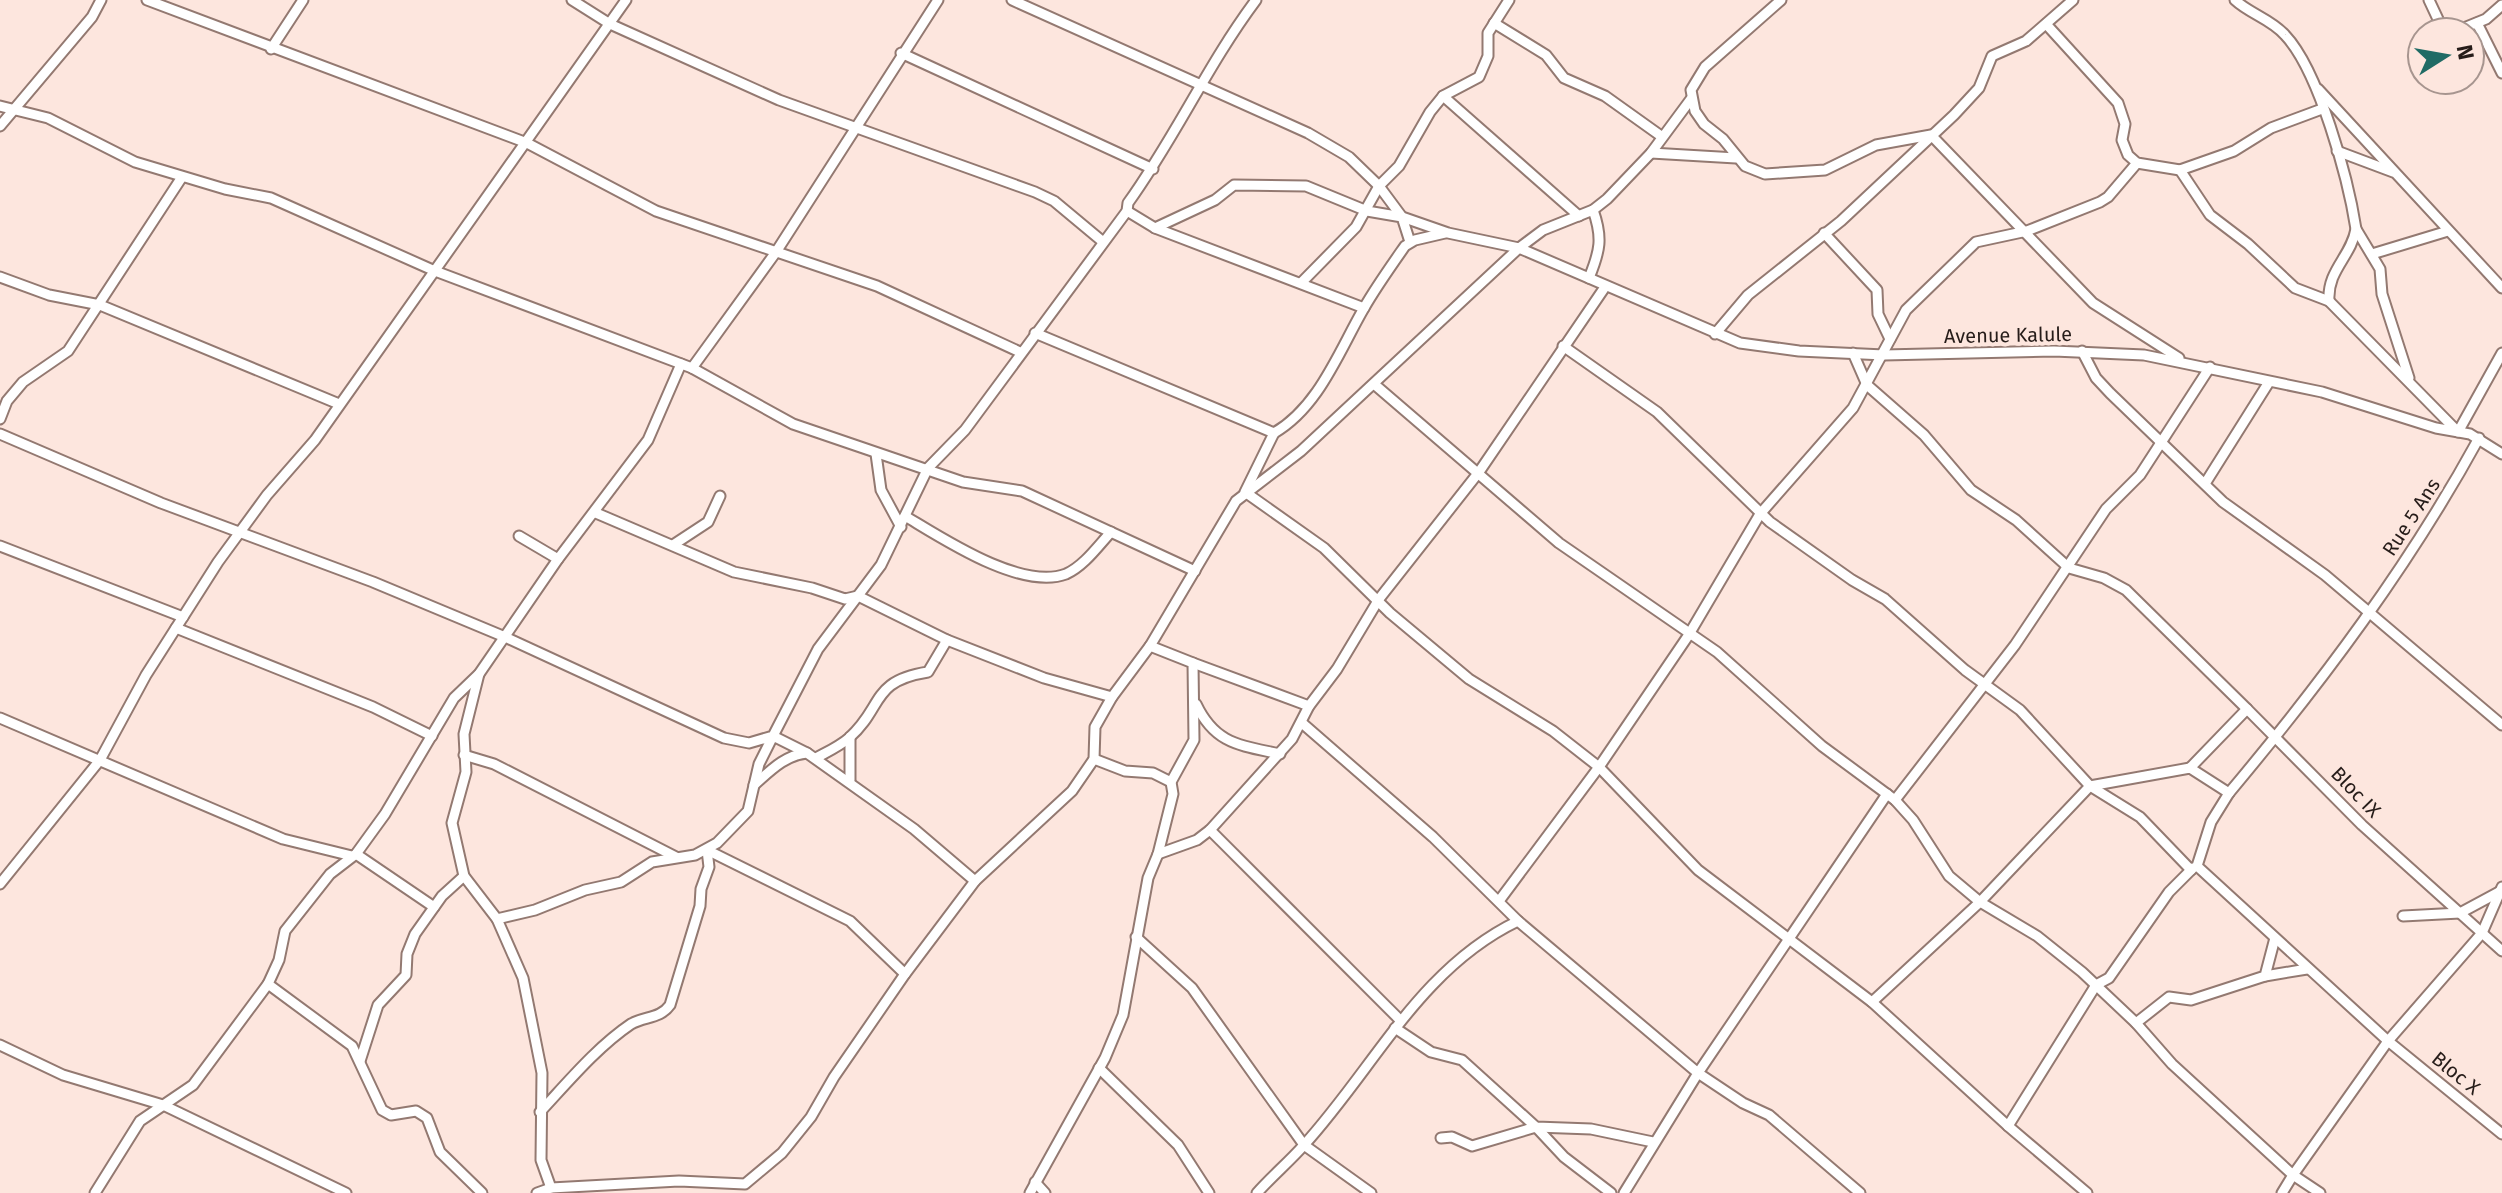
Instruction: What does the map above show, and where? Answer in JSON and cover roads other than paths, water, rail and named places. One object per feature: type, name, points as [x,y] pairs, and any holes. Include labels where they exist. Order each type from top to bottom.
[{"type":"street","points":[[0,126],[5,108],[69,46],[101,0]]},
{"type":"street","points":[[147,0],[166,4],[271,49],[527,143],[631,201],[877,286],[1020,352]]},
{"type":"street","points":[[271,49],[303,0]]},
{"type":"street","points":[[572,0],[610,24],[779,100],[1035,192],[1054,201],[1102,241]]},
{"type":"street","points":[[0,884],[100,760],[176,628],[239,533],[315,440],[626,0]]},
{"type":"street","points":[[692,368],[776,252],[901,53],[938,0]]},
{"type":"street","points":[[1012,0],[1199,87],[1308,133],[1349,157],[1379,186],[1402,217],[1410,242]]},
{"type":"street","points":[[497,919],[535,910],[585,890],[621,882],[652,862],[707,850],[748,811],[759,764],[818,649],[881,565],[928,468],[965,430],[1127,211],[1128,203],[1153,169],[1228,38],[1256,0]]},
{"type":"street","points":[[1301,283],[1348,237],[1367,211],[1379,186],[1399,166],[1430,112],[1443,96],[1472,82],[1484,70],[1488,33],[1509,0]]},
{"type":"street","points":[[1245,492],[1301,451],[1519,248],[1543,230],[1593,210],[1651,153],[1691,99],[1696,77],[1781,0]]},
{"type":"street","points":[[1715,334],[1748,295],[1824,233],[1979,88],[1992,56],[2026,41],[2073,0]]},
{"type":"street","points":[[2235,0],[2286,35],[2306,60],[2337,151],[2356,229],[2380,269],[2382,294],[2411,383]]},
{"type":"street","points":[[1494,23],[1546,55],[1564,78],[1605,96],[1661,136]]},
{"type":"street","points":[[2046,24],[2118,103],[2125,124],[2122,140],[2128,155],[2137,163],[2180,170],[2234,151],[2271,128],[2322,109]]},
{"type":"street","points":[[2486,41],[2502,73]]},
{"type":"street","points":[[901,53],[1153,169]]},
{"type":"street","points":[[2318,89],[2502,288]]},
{"type":"street","points":[[1443,96],[1579,216]]},
{"type":"street","points":[[1691,99],[1704,124],[1723,139],[1736,158],[1755,170],[1774,175],[1825,170],[1876,145],[1931,135]]},
{"type":"street","points":[[5,108],[48,118],[135,162],[182,177],[271,198],[435,271],[692,368],[793,424],[963,482],[1022,491],[1195,571]]},
{"type":"street","points":[[1931,135],[2103,312],[2185,362]]},
{"type":"street","points":[[2337,151],[2398,175]]},
{"type":"street","points":[[1651,153],[1736,158]]},
{"type":"street","points":[[1499,901],[1599,767],[1688,636],[1760,514],[1853,408],[1906,310],[1967,247],[1976,242],[2027,231],[2108,197],[2137,163]]},
{"type":"street","points":[[2180,170],[2210,215],[2248,244],[2295,288],[2329,301],[2458,432],[2502,353]]},
{"type":"street","points":[[0,419],[13,392],[68,351],[182,177]]},
{"type":"street","name":"Avenue Kalule","points":[[1155,228],[1215,200],[1234,185],[1306,186],[1367,211],[1402,217],[1448,233],[1519,248],[1715,334],[1764,348],[1884,355],[2082,351],[2144,355],[2322,392],[2479,438],[2502,454]]},
{"type":"street","points":[[1589,278],[1602,236],[1593,210]]},
{"type":"street","points":[[1127,211],[1155,228],[1364,308]]},
{"type":"street","points":[[2329,301],[2333,273],[2354,239],[2356,229]]},
{"type":"street","points":[[2372,254],[2448,231]]},
{"type":"street","points":[[735,1193],[782,1153],[811,1117],[905,974],[975,881],[1072,791],[1094,759],[1095,727],[1112,697],[1150,646],[1225,516],[1245,492],[1274,433],[1293,419],[1326,379],[1364,308],[1410,242],[1448,233]]},
{"type":"street","points":[[1824,233],[1877,290],[1878,314],[1890,339]]},
{"type":"street","points":[[0,277],[49,295],[100,305],[339,404]]},
{"type":"street","points":[[1158,854],[1197,840],[1210,830],[1280,754],[1379,599],[1479,472],[1605,287]]},
{"type":"street","points":[[1035,333],[1274,433]]},
{"type":"street","name":"Bloc X","points":[[1563,346],[1657,412],[1760,514],[1852,580],[1885,599],[1985,686],[2020,710],[2090,786],[2140,817],[2388,1041],[2502,1134]]},
{"type":"street","points":[[2082,351],[2096,378],[2206,482],[2223,502],[2296,552],[2502,725]]},
{"type":"street","points":[[1853,353],[1867,385],[1930,441],[1971,490],[2016,520],[2069,568]]},
{"type":"street","points":[[95,1193],[140,1121],[193,1085],[268,984],[279,960],[285,931],[330,874],[354,855],[454,698],[479,674],[558,559],[596,513],[648,440],[681,364]]},
{"type":"street","points":[[1624,1193],[1653,1142],[1790,936],[1891,797],[1985,686],[2069,568],[2101,517],[2135,481],[2162,443],[2210,367]]},
{"type":"street","points":[[2206,482],[2269,382]]},
{"type":"street","points":[[1374,384],[1559,543],[1614,578],[1688,636],[1735,667],[1822,746],[1891,797],[1913,820],[1949,876],[1980,902],[2037,936],[2096,985],[2136,1023],[2172,1064],[2293,1175],[2320,1193]]},
{"type":"street","points":[[0,434],[239,533],[373,582],[505,637],[724,738],[749,743],[773,736],[850,780],[975,881]]},
{"type":"street","name":"Rue 5 Ans","points":[[2194,868],[2211,822],[2229,793],[2277,736],[2370,612],[2450,490],[2479,438]]},
{"type":"street","points":[[876,454],[881,490],[901,527]]},
{"type":"street","points":[[1245,492],[1324,548],[1390,613],[1469,679],[1553,731],[1599,767],[1698,870],[1790,936],[1872,1002],[2087,1193]]},
{"type":"street","points":[[673,545],[708,522],[720,496]]},
{"type":"street","points":[[596,513],[759,580],[786,582],[845,599],[858,596],[947,640],[1044,678],[1112,697]]},
{"type":"street","points":[[905,516],[973,555],[1025,573],[1044,576],[1064,575],[1079,566],[1111,532]]},
{"type":"street","points":[[519,536],[558,559]]},
{"type":"street","points":[[0,546],[183,617]]},
{"type":"street","name":"Bloc IX","points":[[2069,568],[2104,578],[2126,590],[2277,736],[2362,825],[2502,951]]},
{"type":"street","points":[[176,628],[358,701],[432,736]]},
{"type":"street","points":[[754,785],[795,754],[812,756],[850,737],[885,688],[913,672],[928,672],[947,640]]},
{"type":"street","points":[[1150,646],[1309,706]]},
{"type":"street","points":[[1030,1193],[1099,1068],[1123,1015],[1148,878],[1158,854],[1173,794],[1171,782],[1194,740],[1193,663]]},
{"type":"street","points":[[479,674],[464,734],[466,772],[452,823],[464,876],[497,919],[523,978],[542,1073],[541,1160],[551,1188]]},
{"type":"street","points":[[1194,701],[1210,731],[1241,745],[1280,754]]},
{"type":"street","points":[[1872,1002],[1980,902],[2090,786],[2190,768],[2247,709]]},
{"type":"street","points":[[0,718],[283,839],[354,855],[434,907]]},
{"type":"street","points":[[1302,723],[1433,837],[1518,921],[1698,1073],[1743,1103],[1769,1115],[1860,1193]]},
{"type":"street","points":[[1194,740],[1210,731]]},
{"type":"street","points":[[850,737],[850,780]]},
{"type":"street","points":[[749,743],[759,764]]},
{"type":"street","points":[[464,755],[494,764],[676,857]]},
{"type":"street","points":[[1094,759],[1125,771],[1153,773],[1171,782]]},
{"type":"street","points":[[2190,768],[2229,793]]},
{"type":"street","points":[[1210,830],[1398,1024],[1431,1052],[1462,1060],[1536,1127],[1564,1157],[1611,1193]]},
{"type":"street","points":[[707,850],[850,921],[905,974]]},
{"type":"street","points":[[540,1112],[581,1067],[632,1023],[663,1013],[670,1005],[700,906],[701,889],[709,867],[707,850]]},
{"type":"street","points":[[2008,1126],[2096,985],[2109,978],[2169,892],[2194,868]]},
{"type":"street","points":[[360,1061],[378,1005],[406,975],[407,954],[434,907],[464,876]]},
{"type":"street","points":[[2403,916],[2460,913],[2500,889]]},
{"type":"street","points":[[2282,1193],[2388,1041],[2482,933],[2500,889]]},
{"type":"street","points":[[1257,1193],[1304,1145],[1398,1024],[1449,966],[1491,934],[1518,921]]},
{"type":"street","points":[[1136,937],[1192,988],[1304,1145],[1371,1193]]},
{"type":"street","points":[[2265,976],[2275,938]]},
{"type":"street","points":[[2136,1023],[2166,998],[2191,1000],[2265,976],[2307,969]]},
{"type":"street","points":[[268,984],[352,1046],[364,1078],[382,1110],[391,1115],[416,1111],[427,1118],[440,1152],[482,1193]]},
{"type":"street","points":[[0,1045],[63,1075],[163,1105],[346,1193]]},
{"type":"street","points":[[1099,1068],[1178,1145],[1209,1193]]},
{"type":"street","points":[[1441,1138],[1452,1137],[1472,1146],[1536,1127],[1591,1129],[1653,1142]]},
{"type":"street","points":[[537,1193],[551,1188],[679,1181],[745,1184]]},
{"type":"street","points":[[1035,1182],[1045,1193]]}]
